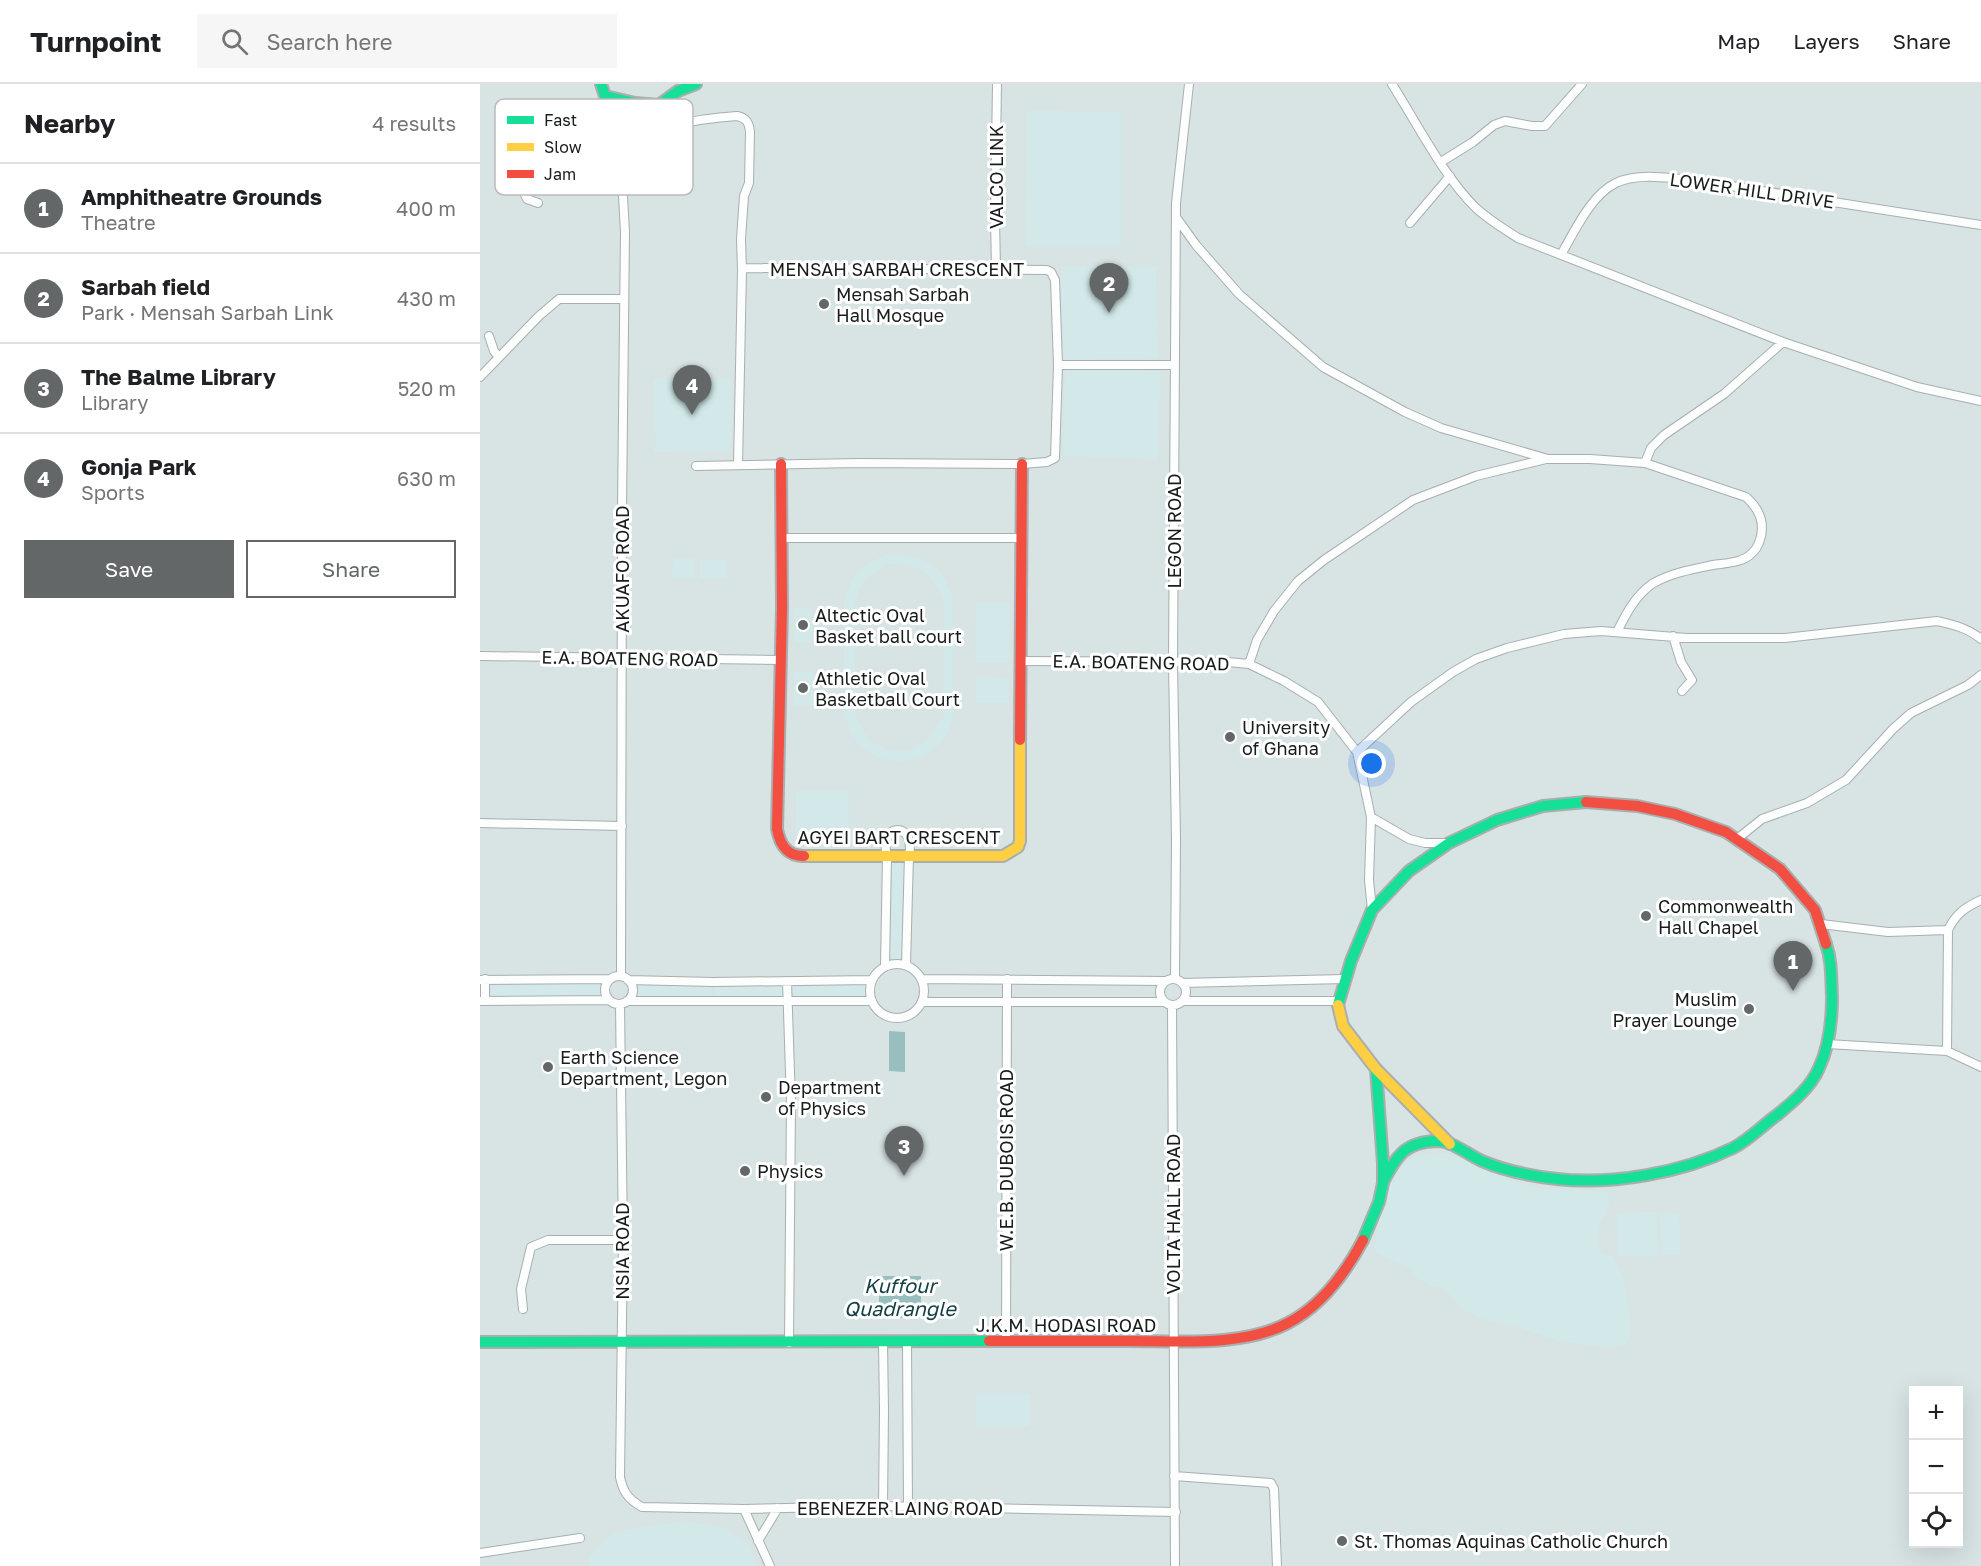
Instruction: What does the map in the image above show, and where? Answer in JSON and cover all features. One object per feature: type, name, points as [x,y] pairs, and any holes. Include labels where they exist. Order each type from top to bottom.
[{"type":"street","points":[[601,84],[605,96],[618,99]]},
{"type":"street","points":[[667,99],[678,91],[696,84]]},
{"type":"street","name":"VALCO LINK","points":[[996,270],[997,84]]},
{"type":"street","name":"LEGON ROAD","points":[[1174,981],[1176,838],[1173,662],[1176,217],[1183,124],[1189,84]]},
{"type":"street","points":[[1392,84],[1450,176],[1475,207],[1518,238],[1783,342],[1917,387],[1981,401]]},
{"type":"street","points":[[1441,162],[1473,142],[1494,125],[1505,121],[1545,126],[1582,84]]},
{"type":"street","points":[[693,121],[737,116],[749,123],[749,183],[744,196],[742,228],[738,465]]},
{"type":"street","points":[[1410,223],[1450,176]]},
{"type":"street","name":"LOWER HILL DRIVE","points":[[1560,255],[1580,219],[1598,195],[1614,183],[1632,177],[1664,177],[1705,182],[1981,225]]},
{"type":"street","points":[[525,195],[527,199],[538,203]]},
{"type":"street","name":"AKUAFO ROAD","points":[[624,195],[622,659],[624,978]]},
{"type":"street","points":[[1176,217],[1196,245],[1239,294],[1323,367],[1405,412],[1441,428],[1548,459]]},
{"type":"street","name":"MENSAH SARBAH CRESCENT","points":[[742,270],[744,268],[1047,270],[1051,272],[1055,280],[1058,365],[1056,454],[1055,458],[1047,462],[1022,464]]},
{"type":"street","points":[[480,377],[539,316],[559,299],[624,299]]},
{"type":"street","points":[[489,336],[494,351],[500,357]]},
{"type":"street","points":[[1645,463],[1651,448],[1664,435],[1724,394],[1783,342]]},
{"type":"street","points":[[1058,365],[1174,365]]},
{"type":"street","points":[[1250,664],[1257,640],[1266,623],[1298,581],[1343,546],[1413,500],[1476,476],[1548,459],[1645,463],[1746,497],[1754,504],[1761,516],[1762,531],[1759,544],[1751,555],[1735,561],[1667,576],[1653,584],[1632,603],[1617,632]]},
{"type":"street","name":"AGYEI BART CRESCENT","points":[[781,464],[782,608],[777,829],[780,843],[788,853],[798,856],[1003,856],[1018,847],[1020,841],[1022,464]]},
{"type":"street","points":[[696,466],[1022,464]]},
{"type":"street","points":[[781,538],[1021,538]]},
{"type":"street","points":[[1357,752],[1411,702],[1476,658],[1564,634],[1617,632],[1673,636],[1785,638],[1937,621],[1958,626],[1981,639]]},
{"type":"street","points":[[1673,636],[1681,662],[1692,680],[1682,692]]},
{"type":"street","name":"E.A. BOATENG ROAD","points":[[480,656],[780,660]]},
{"type":"street","name":"E.A. BOATENG ROAD","points":[[1020,661],[1250,664],[1318,702],[1357,752],[1371,817],[1369,880],[1372,910]]},
{"type":"street","points":[[1737,839],[1762,819],[1807,803],[1846,780],[1911,713],[1968,685],[1981,675]]},
{"type":"street","points":[[1383,1182],[1397,1156],[1408,1148],[1422,1143],[1439,1141],[1502,1168],[1557,1179],[1592,1181],[1661,1173],[1735,1147],[1797,1099],[1820,1070],[1832,1010],[1832,959],[1815,910],[1780,869],[1726,832],[1675,814],[1637,806],[1590,802],[1543,806],[1497,820],[1449,843],[1409,871],[1372,910],[1345,979],[1338,1006],[1343,1026],[1376,1069],[1450,1144]]},
{"type":"street","points":[[1371,817],[1409,839],[1425,843],[1449,843]]},
{"type":"street","points":[[480,823],[622,826]]},
{"type":"street","points":[[885,966],[887,856],[885,839],[891,832],[896,831],[904,832],[910,839],[906,965]]},
{"type":"street","points":[[1947,1051],[1948,930],[1954,918],[1969,905],[1981,900]]},
{"type":"street","points":[[1821,924],[1888,932],[1948,930]]},
{"type":"street","points":[[906,965],[921,979],[924,990],[922,1002],[914,1012],[906,1016],[889,1017],[880,1013],[872,1001],[870,990],[872,980],[885,966],[906,965]]},
{"type":"street","points":[[624,978],[633,988],[624,1003]]},
{"type":"street","points":[[872,980],[712,982],[624,978],[482,980],[482,1000],[609,1000],[624,1003],[872,1001]]},
{"type":"street","points":[[609,1000],[605,987],[610,979]]},
{"type":"street","points":[[921,979],[1174,981],[1345,979]]},
{"type":"street","name":"W.E.B. DUBOIS ROAD","points":[[1006,1342],[1007,979]]},
{"type":"street","points":[[787,981],[791,1102],[789,1343]]},
{"type":"street","points":[[1174,981],[1186,990],[1182,1001]]},
{"type":"street","points":[[1168,1004],[1161,998],[1160,991],[1162,985],[1174,981]]},
{"type":"street","points":[[922,1002],[1168,1004],[1182,1001],[1339,1001]]},
{"type":"street","name":"NSIA ROAD","points":[[624,1003],[620,1477],[627,1497]]},
{"type":"street","name":"VOLTA HALL ROAD","points":[[1168,1004],[1174,1341],[1175,1566]]},
{"type":"street","points":[[1827,1044],[1947,1051],[1981,1067]]},
{"type":"street","name":"J.K.M. HODASI ROAD","points":[[480,1342],[1212,1341],[1274,1329],[1289,1323],[1309,1310],[1333,1284],[1358,1250],[1375,1216],[1383,1182],[1376,1069]]},
{"type":"street","points":[[523,1310],[521,1289],[531,1247],[548,1240],[622,1240]]},
{"type":"street","points":[[883,1342],[883,1506]]},
{"type":"street","points":[[907,1342],[908,1507]]},
{"type":"street","points":[[1174,1476],[1271,1483],[1274,1489],[1277,1566]]},
{"type":"street","name":"EBENEZER LAING ROAD","points":[[627,1497],[642,1507],[744,1509],[883,1506],[1176,1512]]},
{"type":"street","points":[[758,1541],[778,1508]]},
{"type":"street","points":[[744,1509],[770,1566]]},
{"type":"street","points":[[480,1553],[580,1538]]},
{"type":"shaded area","name":"University of Ghana","points":[[480,84],[1981,84],[1981,1566],[480,1566]]},
{"type":"shaded area","points":[[1027,111],[1122,112],[1122,246],[1026,246]]},
{"type":"shaded area","points":[[1156,266],[1157,358],[1063,360],[1061,267]]},
{"type":"shaded area","points":[[1065,369],[1160,371],[1158,459],[1063,456]]},
{"type":"shaded area","points":[[653,379],[731,379],[731,451],[654,452]]},
{"type":"shaded area","points":[[890,554],[914,557],[931,565],[944,579],[954,601],[954,716],[947,734],[930,752],[920,757],[896,761],[873,755],[863,748],[852,733],[844,716],[844,600],[851,583],[860,570],[873,561]],"holes":[[[892,564],[911,566],[926,573],[936,585],[944,602],[943,714],[935,730],[924,742],[912,749],[899,752],[886,749],[873,742],[863,730],[855,714],[855,602],[860,588],[878,570]]]},
{"type":"shaded area","points":[[673,559],[694,559],[694,578],[672,578]]},
{"type":"shaded area","points":[[700,560],[727,560],[727,579],[700,578]]},
{"type":"shaded area","points":[[976,603],[1009,603],[1009,663],[976,663]]},
{"type":"shaded area","name":"Altectic Oval Basket ball court","points":[[793,608],[812,608],[812,642],[794,643]]},
{"type":"shaded area","name":"Athletic Oval Basketball Court","points":[[793,672],[813,672],[813,705],[793,705]]},
{"type":"shaded area","points":[[976,677],[1009,678],[1009,703],[976,703]]},
{"type":"shaded area","points":[[796,791],[849,791],[849,835],[796,835]]},
{"type":"shaded area","points":[[891,860],[905,860],[903,957],[897,960],[890,955]]},
{"type":"shaded area","points":[[496,983],[599,983],[604,990],[601,996],[496,997],[492,990]]},
{"type":"shaded area","points":[[641,984],[710,985],[712,992],[709,997],[641,998],[636,991]]},
{"type":"shaded area","points":[[719,984],[783,984],[784,994],[782,996],[720,998],[714,991]]},
{"type":"shaded area","points":[[793,984],[866,984],[869,991],[866,996],[796,997],[791,992]]},
{"type":"shaded area","points":[[1448,1153],[1536,1188],[1610,1192],[1608,1207],[1599,1225],[1598,1238],[1601,1254],[1613,1256],[1625,1281],[1631,1335],[1626,1345],[1607,1347],[1564,1342],[1483,1319],[1462,1309],[1443,1287],[1432,1287],[1417,1278],[1408,1267],[1374,1252],[1384,1200],[1402,1165],[1424,1155]]},
{"type":"shaded area","points":[[1657,1212],[1658,1256],[1618,1256],[1617,1213]]},
{"type":"shaded area","points":[[1660,1213],[1679,1213],[1680,1255],[1662,1255]]},
{"type":"shaded area","points":[[976,1394],[1030,1394],[1030,1427],[976,1427]]},
{"type":"shaded area","points":[[687,1522],[723,1527],[747,1544],[758,1566],[589,1566],[589,1557],[613,1533],[639,1527]]},
{"type":"water","points":[[889,1031],[905,1032],[905,1072],[889,1071]]},
{"type":"water","name":"Kuffour Quadrangle","points":[[879,1276],[921,1276],[921,1318],[879,1318]]},
{"type":"traffic: fast","points":[[601,84],[605,96],[618,99]]},
{"type":"traffic: fast","points":[[667,99],[678,91],[696,84]]},
{"type":"traffic: fast","points":[[1338,1005],[1351,961],[1372,910],[1409,871],[1449,843],[1497,820],[1543,806],[1586,802]]},
{"type":"traffic: fast","points":[[1383,1182],[1403,1152],[1426,1142],[1449,1143],[1491,1165],[1528,1175],[1579,1180],[1624,1178],[1670,1170],[1713,1157],[1739,1145],[1795,1099],[1811,1082],[1819,1068],[1828,1042],[1831,1015],[1831,970],[1826,944]]},
{"type":"traffic: fast","points":[[1363,1240],[1379,1202],[1383,1183],[1376,1069]]},
{"type":"traffic: fast","points":[[480,1342],[989,1341]]},
{"type":"traffic: slow","points":[[804,856],[1003,856],[1018,847],[1020,841],[1020,740]]},
{"type":"traffic: slow","points":[[1338,1005],[1343,1026],[1376,1069],[1450,1144]]},
{"type":"traffic: jam","points":[[781,464],[782,608],[777,829],[785,848],[793,854],[804,856]]},
{"type":"traffic: jam","points":[[1020,740],[1022,464]]},
{"type":"traffic: jam","points":[[1586,802],[1637,806],[1675,814],[1726,832],[1780,869],[1815,910],[1826,944]]},
{"type":"traffic: jam","points":[[989,1341],[1190,1342],[1231,1339],[1270,1331],[1300,1316],[1322,1298],[1349,1264],[1363,1240]]},
{"type":"place","name":"Mensah Sarbah Hall Mosque","points":[[824,304]]},
{"type":"place","name":"Sarbah field","points":[[1109,313]]},
{"type":"place","name":"Gonja Park","points":[[692,415]]},
{"type":"place","name":"Altectic Oval Basket ball court","points":[[803,625]]},
{"type":"place","name":"Athletic Oval Basketball Court","points":[[803,688]]},
{"type":"place","name":"University of Ghana","points":[[1230,737]]},
{"type":"place","name":"Commonwealth Hall Chapel","points":[[1646,916]]},
{"type":"place","name":"Amphitheatre Grounds","points":[[1793,991]]},
{"type":"place","name":"Muslim Prayer Lounge","points":[[1749,1009]]},
{"type":"place","name":"Earth Science Department, Legon","points":[[548,1067]]},
{"type":"place","name":"Department of Physics","points":[[766,1097]]},
{"type":"place","name":"Physics","points":[[745,1171]]},
{"type":"place","name":"The Balme Library","points":[[904,1176]]},
{"type":"place","name":"St. Thomas Aquinas Catholic Church","points":[[1342,1541]]}]
